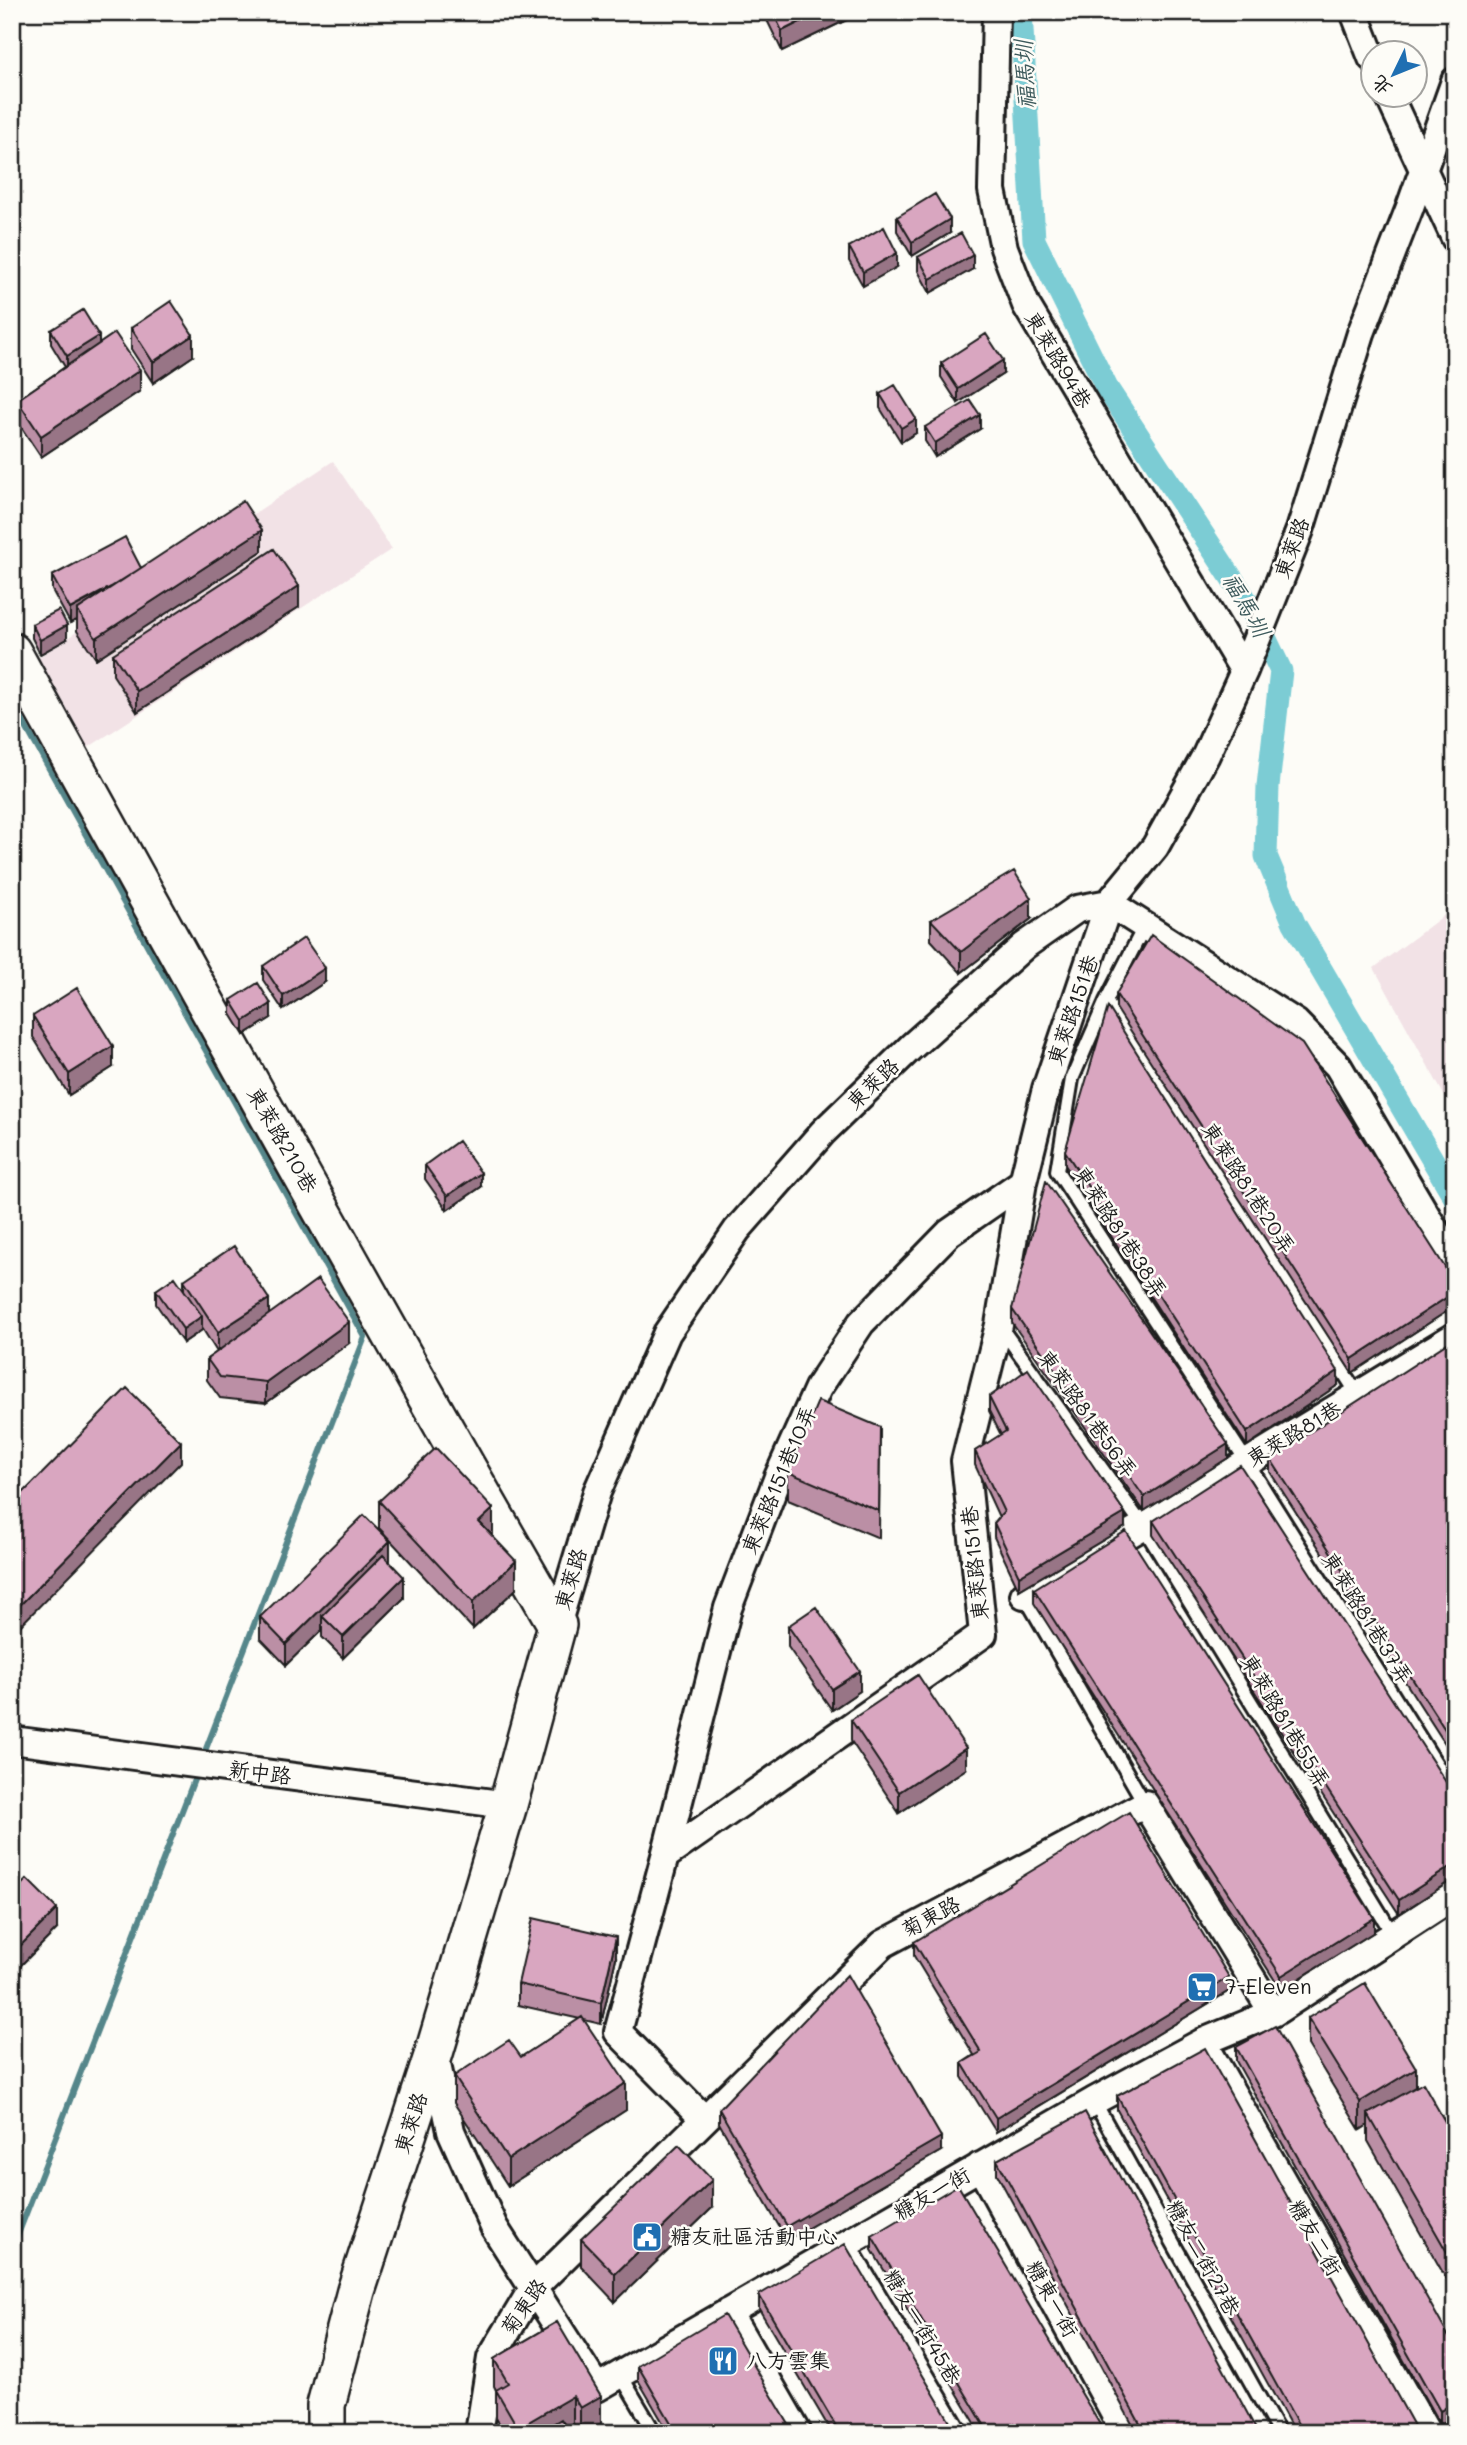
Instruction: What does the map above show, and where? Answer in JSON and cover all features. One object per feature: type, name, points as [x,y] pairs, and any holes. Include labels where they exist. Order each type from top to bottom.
[{"type":"street","name":"東萊路94巷","points":[[996,12],[992,190],[1004,248],[1026,305],[1244,671]]},
{"type":"street","points":[[1354,12],[1365,38]]},
{"type":"street","name":"東萊路","points":[[326,2433],[326,2405],[356,2291],[434,2053],[597,1492],[667,1334],[737,1230],[823,1132],[1024,946],[1077,909],[1109,903],[1155,847],[1206,755],[1244,671],[1300,530],[1361,333],[1455,81]]},
{"type":"street","points":[[1395,108],[1455,238]]},
{"type":"street","name":"東萊路210巷","points":[[12,652],[441,1424],[557,1625]]},
{"type":"street","points":[[1109,903],[1296,1023],[1338,1066],[1455,1264]]},
{"type":"street","name":"東萊路151巷","points":[[665,1856],[983,1634],[965,1461],[999,1325],[1023,1182],[1046,1089],[1109,903]]},
{"type":"street","name":"東萊路151巷10弄","points":[[665,1856],[727,1608],[778,1476],[818,1388],[861,1323],[939,1243],[949,1233],[1023,1182]]},
{"type":"street","name":"東萊路81巷","points":[[1024,1595],[1143,1526],[1455,1336]]},
{"type":"street","name":"新中路","points":[[12,1740],[508,1805]]},
{"type":"street","points":[[1145,1804],[1273,2014],[1455,1895]]},
{"type":"street","name":"菊東路","points":[[479,2433],[491,2358],[533,2288],[883,1944],[1145,1804]]},
{"type":"street","points":[[665,1856],[618,2032],[704,2119]]},
{"type":"street","name":"糖友一街","points":[[533,2288],[597,2388],[1094,2101],[1203,2042],[1273,2014]]},
{"type":"street","name":"糖友二街","points":[[1203,2042],[1427,2433]]},
{"type":"street","points":[[434,2053],[451,2131],[494,2227],[533,2288]]},
{"type":"street","name":"糖東一街","points":[[980,2166],[1125,2433]]},
{"type":"street","points":[[728,2312],[798,2433]]},
{"type":"lane","name":"東萊路81巷38弄","points":[[1144,927],[1072,1079],[1057,1171],[1247,1462]]},
{"type":"lane","name":"東萊路81巷20弄","points":[[1107,1002],[1358,1395]]},
{"type":"lane","name":"東萊路81巷56弄","points":[[999,1325],[1143,1526]]},
{"type":"lane","name":"東萊路81巷37弄","points":[[1247,1462],[1455,1794]]},
{"type":"lane","name":"東萊路81巷55弄","points":[[1143,1526],[1394,1936]]},
{"type":"lane","points":[[1024,1595],[1145,1804]]},
{"type":"lane","name":"糖友二街27巷","points":[[1094,2101],[1279,2433]]},
{"type":"lane","name":"糖友一街45巷","points":[[848,2242],[962,2433]]},
{"type":"lane","points":[[620,2374],[655,2433]]},
{"type":"shaded area","points":[[333,461],[392,549],[83,751],[33,661]]},
{"type":"shaded area","points":[[1455,907],[1455,1115],[1374,968]]},
{"type":"building","points":[[773,12],[820,12],[782,31]]},
{"type":"building","points":[[935,194],[950,219],[912,242],[897,217]]},
{"type":"building","points":[[884,227],[897,253],[863,272],[849,247]]},
{"type":"building","points":[[961,233],[973,255],[930,279],[918,257]]},
{"type":"building","points":[[171,301],[193,335],[153,362],[131,328]]},
{"type":"building","points":[[83,310],[99,336],[67,356],[51,330]]},
{"type":"building","points":[[115,333],[140,370],[41,436],[17,400]]},
{"type":"building","points":[[986,334],[1003,360],[958,389],[941,363]]},
{"type":"building","points":[[895,385],[916,419],[901,428],[880,394]]},
{"type":"building","points":[[970,400],[980,415],[935,443],[925,427]]},
{"type":"building","points":[[243,501],[262,530],[96,638],[77,610]]},
{"type":"building","points":[[125,537],[141,568],[70,609],[52,576]]},
{"type":"building","points":[[274,549],[299,586],[137,691],[113,654]]},
{"type":"building","points":[[59,610],[67,625],[40,640],[32,624]]},
{"type":"building","points":[[1014,871],[1031,898],[961,952],[931,920]]},
{"type":"building","points":[[1151,935],[1302,1044],[1455,1283],[1455,1292],[1352,1359],[1116,994]]},
{"type":"building","points":[[304,938],[325,968],[283,996],[263,966]]},
{"type":"building","points":[[258,983],[271,1004],[244,1021],[231,1000]]},
{"type":"building","points":[[77,988],[113,1046],[69,1074],[33,1016]]},
{"type":"building","points":[[1108,1007],[1338,1371],[1247,1432],[1065,1151]]},
{"type":"building","points":[[458,1141],[481,1173],[447,1196],[425,1165]]},
{"type":"building","points":[[1046,1181],[1228,1444],[1144,1497],[1012,1309]]},
{"type":"building","points":[[234,1246],[269,1299],[218,1332],[184,1280]]},
{"type":"building","points":[[175,1277],[202,1316],[183,1329],[156,1290]]},
{"type":"building","points":[[318,1279],[349,1322],[266,1382],[220,1377],[207,1359]]},
{"type":"building","points":[[1452,1340],[1455,1359],[1455,1745],[1270,1458]]},
{"type":"building","points":[[1028,1369],[1125,1513],[1019,1576],[994,1523],[1004,1512],[975,1451],[1006,1431],[989,1397]]},
{"type":"building","points":[[127,1388],[181,1442],[13,1612],[12,1504]]},
{"type":"building","points":[[818,1401],[880,1427],[879,1511],[788,1472]]},
{"type":"building","points":[[436,1448],[493,1509],[479,1522],[516,1561],[473,1602],[379,1501]]},
{"type":"building","points":[[1240,1465],[1455,1796],[1455,1864],[1399,1900],[1153,1521]]},
{"type":"building","points":[[364,1515],[390,1541],[286,1644],[260,1617]]},
{"type":"building","points":[[1126,1531],[1374,1918],[1281,1976],[1034,1589]]},
{"type":"building","points":[[383,1555],[404,1577],[343,1637],[322,1616]]},
{"type":"building","points":[[816,1607],[860,1671],[832,1689],[788,1626]]},
{"type":"building","points":[[918,1675],[966,1748],[899,1792],[851,1720]]},
{"type":"building","points":[[1129,1812],[1229,1977],[996,2118],[962,2063],[981,2052],[914,1942]]},
{"type":"building","points":[[27,1879],[57,1909],[14,1952],[12,1894]]},
{"type":"building","points":[[533,1918],[616,1937],[601,2003],[518,1984]]},
{"type":"building","points":[[847,1975],[941,2137],[787,2226],[719,2109]]},
{"type":"building","points":[[1365,1983],[1416,2068],[1360,2102],[1308,2018]]},
{"type":"building","points":[[582,2017],[626,2083],[508,2159],[454,2076],[509,2040],[521,2057]]},
{"type":"building","points":[[1275,2026],[1455,2348],[1455,2402],[1440,2411],[1236,2047]]},
{"type":"building","points":[[1205,2048],[1418,2433],[1303,2433],[1117,2096]]},
{"type":"building","points":[[1423,2083],[1455,2139],[1455,2266],[1368,2114]]},
{"type":"building","points":[[1085,2112],[1258,2433],[1145,2433],[997,2160]]},
{"type":"building","points":[[679,2145],[712,2180],[615,2274],[581,2239]]},
{"type":"building","points":[[958,2185],[1105,2433],[989,2433],[872,2236]]},
{"type":"building","points":[[845,2244],[957,2433],[840,2433],[759,2295]]},
{"type":"building","points":[[724,2315],[794,2433],[677,2433],[638,2366]]},
{"type":"building","points":[[557,2322],[601,2396],[580,2408],[573,2396],[518,2428],[496,2390],[508,2383],[494,2359]]},
{"type":"building","points":[[561,2419],[570,2433],[538,2433]]},
{"type":"waterway","name":"福馬圳","points":[[1021,12],[1034,240],[1107,388],[1250,606],[1281,671],[1268,786],[1266,856],[1294,923],[1455,1198]]},
{"type":"waterway","points":[[12,702],[365,1337],[202,1759]]},
{"type":"waterway","points":[[12,2250],[197,1772]]},
{"type":"place","name":"7-Eleven","points":[[1202,1987]]},
{"type":"place","name":"糖友社區活動中心","points":[[647,2237]]},
{"type":"place","name":"八方雲集","points":[[723,2361]]}]
